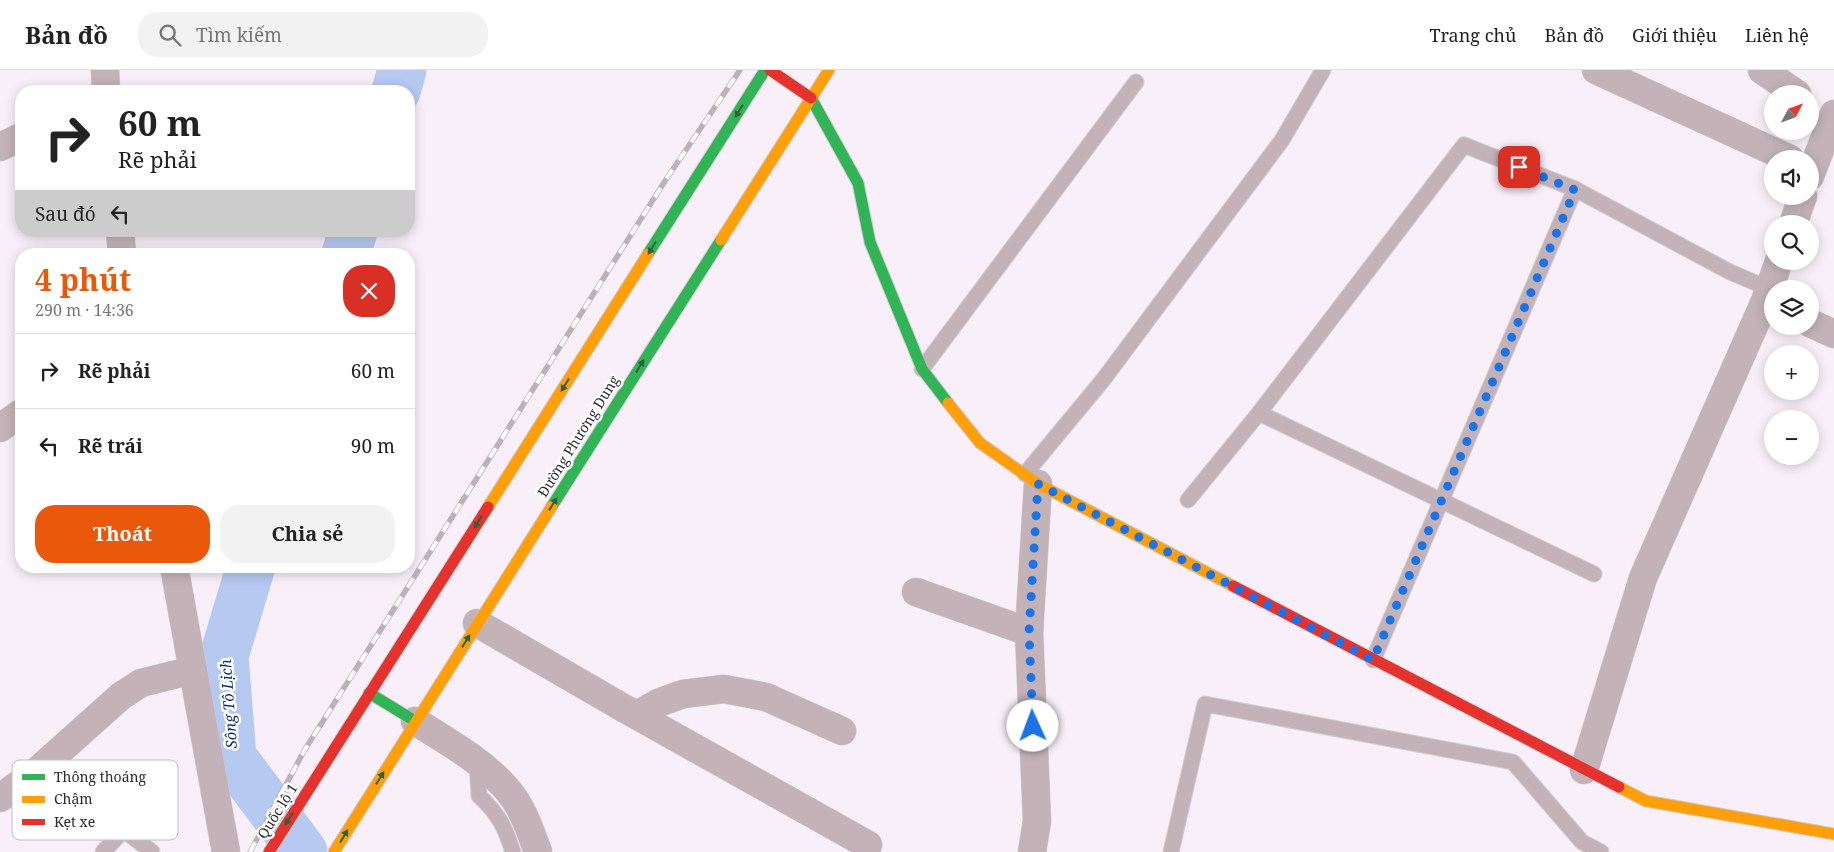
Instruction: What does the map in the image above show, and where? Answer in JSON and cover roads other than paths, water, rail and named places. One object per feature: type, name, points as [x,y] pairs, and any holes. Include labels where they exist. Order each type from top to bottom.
[{"type":"main road","points":[[415,721],[369,693],[765,70]]},
{"type":"main road","points":[[770,70],[811,98],[858,183],[870,242],[922,369],[980,443],[1031,479],[1373,660],[1646,801],[1834,834]]},
{"type":"main road","name":"Đường Phương Dung","points":[[334,852],[477,623],[829,70]]},
{"type":"main road","name":"Quốc lộ 1","points":[[269,852],[369,693]]},
{"type":"street","points":[[105,70],[106,85]]},
{"type":"street","points":[[1596,70],[1767,150]]},
{"type":"street","points":[[1762,70],[1784,85]]},
{"type":"street","points":[[1816,150],[1834,116],[1819,107]]},
{"type":"street","points":[[0,147],[15,140]]},
{"type":"street","points":[[1584,770],[1643,578],[1764,309]]},
{"type":"street","points":[[1819,327],[1834,334]]},
{"type":"street","points":[[0,428],[15,417]]},
{"type":"street","points":[[1031,479],[1029,632],[1037,821],[1032,852]]},
{"type":"street","points":[[175,573],[226,852]]},
{"type":"street","points":[[916,592],[1029,632]]},
{"type":"street","points":[[477,623],[868,845]]},
{"type":"street","points":[[49,760],[121,696],[141,682],[193,670]]},
{"type":"street","points":[[637,715],[658,703],[683,694],[724,689],[766,696],[842,731]]},
{"type":"street","points":[[415,721],[477,761],[506,788],[525,818],[538,852]]},
{"type":"street","points":[[0,798],[12,789]]},
{"type":"lane","points":[[1031,479],[1282,140],[1323,70]]},
{"type":"lane","points":[[922,369],[1136,82]]},
{"type":"lane","points":[[1188,500],[1259,413],[1464,145],[1575,190],[1730,272],[1764,295]]},
{"type":"lane","points":[[1373,660],[1575,190]]},
{"type":"lane","points":[[1259,413],[1594,574]]},
{"type":"lane","points":[[1171,852],[1204,704],[1513,762],[1582,842],[1601,852]]},
{"type":"lane","points":[[477,761],[479,796],[492,808],[504,827],[513,852]]},
{"type":"lane","points":[[103,852],[114,840]]},
{"type":"lane","points":[[137,840],[152,852]]},
{"type":"waterway","name":"Sông Tô Lịch","points":[[398,85],[402,70]]},
{"type":"waterway","name":"Sông Tô Lịch","points":[[348,248],[351,237]]},
{"type":"waterway","name":"Sông Tô Lịch","points":[[249,573],[224,656],[232,757],[303,852]]},
{"type":"railway","points":[[250,852],[304,751],[665,181],[740,70]]}]
